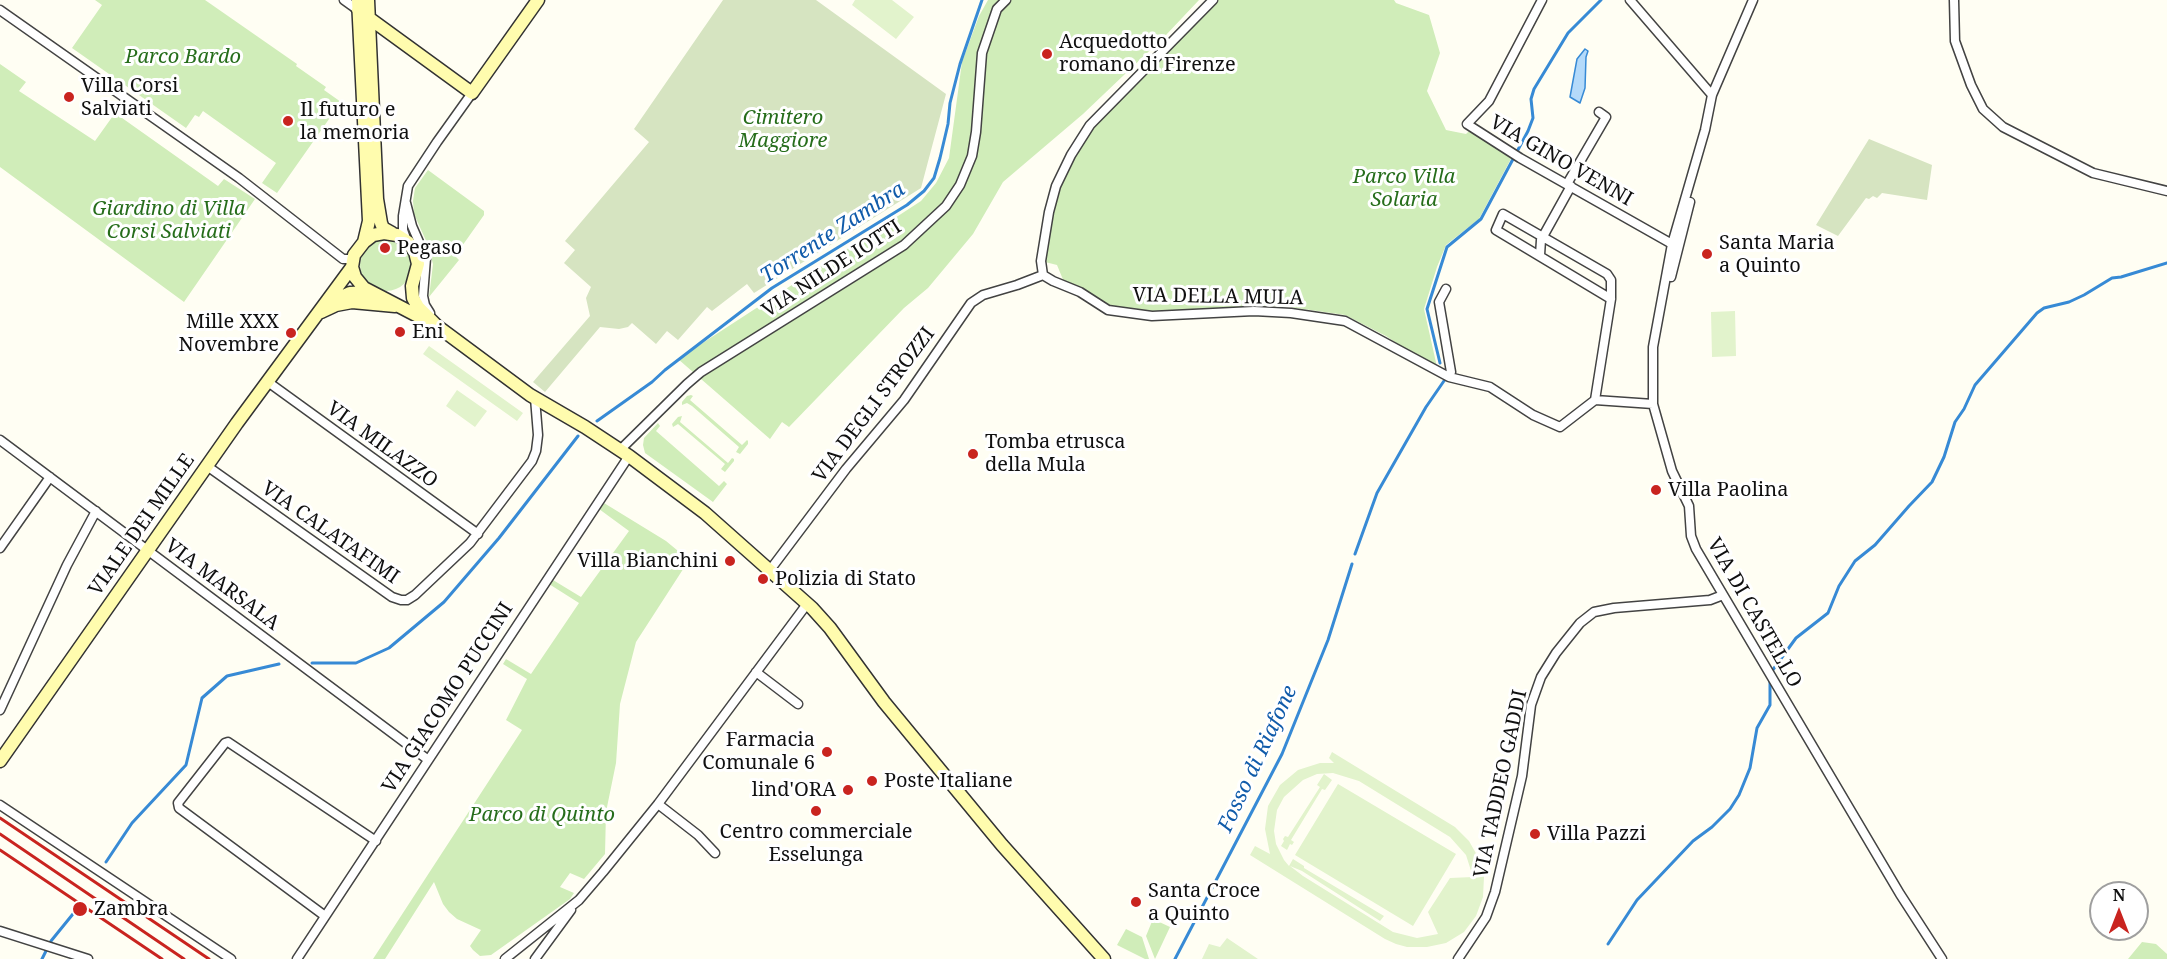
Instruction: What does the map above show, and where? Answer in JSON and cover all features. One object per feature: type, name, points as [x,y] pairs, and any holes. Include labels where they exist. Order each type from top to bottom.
[{"type":"main road","points":[[364,242],[369,221],[362,9],[368,0]]},
{"type":"main road","points":[[362,9],[472,93],[538,0]]},
{"type":"main road","points":[[362,9],[377,200],[382,226],[408,241],[417,257],[418,270],[412,290],[415,302],[437,326]]},
{"type":"main road","points":[[320,313],[352,263],[357,249],[364,242],[379,234],[392,233]]},
{"type":"main road","points":[[352,263],[355,277],[369,292]]},
{"type":"main road","points":[[382,296],[392,296],[402,292],[414,280]]},
{"type":"main road","points":[[320,313],[333,300],[361,291],[382,296],[404,307],[437,326],[535,398],[624,453],[694,504],[770,570],[830,628],[864,677],[1002,845],[1104,959]]},
{"type":"main road","points":[[320,313],[336,305],[352,302],[404,307]]},
{"type":"main road","name":"VIALE DEI MILLE","points":[[0,761],[207,466],[320,313]]},
{"type":"street","points":[[344,0],[362,9]]},
{"type":"street","name":"VIA NILDE IOTTI","points":[[624,453],[687,384],[726,356],[904,245],[946,206],[960,185],[972,156],[982,52],[997,9],[1006,0]]},
{"type":"street","points":[[1043,275],[1041,261],[1049,212],[1056,186],[1071,155],[1090,125],[1213,0]]},
{"type":"street","name":"VIA GINO VENNI","points":[[1542,0],[1489,101],[1467,124],[1520,158],[1672,244]]},
{"type":"street","points":[[1630,0],[1712,95]]},
{"type":"street","name":"VIA DI CASTELLO","points":[[1753,0],[1712,95],[1690,186],[1672,244],[1653,347],[1653,404],[1672,471],[1689,506],[1691,536],[1696,549],[1900,894],[1942,959]]},
{"type":"street","points":[[1954,0],[1955,41],[1971,85],[1983,109],[2003,127],[2044,150],[2093,173],[2167,191]]},
{"type":"street","points":[[0,10],[239,178],[343,259],[352,263]]},
{"type":"street","points":[[408,241],[403,230],[408,186],[472,93]]},
{"type":"street","points":[[1540,255],[1540,244],[1605,116]]},
{"type":"street","points":[[1659,309],[1664,308],[1666,303],[1693,193],[1693,187],[1690,186]]},
{"type":"street","points":[[406,198],[412,226],[426,258],[423,296],[425,305],[437,326]]},
{"type":"street","points":[[1611,299],[1496,230],[1503,214],[1607,274],[1611,280],[1611,299],[1595,400],[1653,404]]},
{"type":"street","name":"VIA DELLA MULA","points":[[1043,275],[1080,292],[1108,310],[1152,316],[1254,311],[1282,312],[1345,321],[1449,376],[1490,387],[1533,415],[1560,427],[1595,400]]},
{"type":"street","name":"VIA DEGLI STROZZI","points":[[770,570],[846,469],[904,400],[971,303],[983,295],[1043,275]]},
{"type":"street","points":[[1446,289],[1438,302],[1451,372],[1449,376]]},
{"type":"street","name":"VIA MILAZZO","points":[[268,382],[478,534]]},
{"type":"street","name":"VIA CALATAFIMI","points":[[207,466],[397,599],[407,600],[478,534],[535,455],[538,435],[535,398]]},
{"type":"street","name":"VIA MARSALA","points":[[0,440],[427,759]]},
{"type":"street","name":"VIA GIACOMO PUCCINI","points":[[297,959],[376,841],[624,453]]},
{"type":"street","points":[[0,548],[50,477]]},
{"type":"street","points":[[0,710],[96,511]]},
{"type":"street","name":"VIA TADDEO GADDI","points":[[1458,959],[1486,917],[1495,892],[1522,776],[1531,705],[1548,665],[1580,623],[1594,612],[1614,608],[1710,600],[1723,595]]},
{"type":"street","points":[[535,959],[579,900],[658,804],[807,604]]},
{"type":"street","points":[[756,672],[798,704]]},
{"type":"street","points":[[325,916],[177,806],[226,742],[376,841]]},
{"type":"street","points":[[658,804],[698,835],[715,853]]},
{"type":"street","points":[[0,805],[231,959]]},
{"type":"street","points":[[505,959],[579,900]]},
{"type":"street","points":[[0,931],[88,959]]},
{"type":"green space","name":"Parco Bardo","points":[[95,0],[205,0],[297,64],[296,66],[326,87],[324,90],[341,102],[277,193],[262,183],[276,163],[203,111],[199,117],[195,115],[186,128],[72,48],[102,5]]},
{"type":"green space","name":"Cimitero Maggiore","points":[[723,0],[816,0],[946,94],[921,188],[754,293],[747,284],[712,311],[707,307],[678,340],[667,331],[656,344],[632,323],[628,327],[619,329],[600,327],[545,392],[533,382],[590,316],[586,298],[591,287],[564,263],[575,250],[565,241],[649,142],[634,129]]},
{"type":"green space","points":[[855,0],[892,0],[914,17],[896,39],[852,5]]},
{"type":"green space","points":[[988,0],[1199,0],[1166,35],[1083,114],[1003,182],[973,234],[928,288],[904,308],[789,427],[782,422],[770,439],[678,359],[921,201],[936,183],[949,158],[962,62],[979,16]]},
{"type":"green space","name":"Parco Villa Solaria","points":[[1213,0],[1394,0],[1396,3],[1429,15],[1440,53],[1427,91],[1446,130],[1466,134],[1471,129],[1513,155],[1479,219],[1446,245],[1437,267],[1424,309],[1437,367],[1429,365],[1386,336],[1345,315],[1290,307],[1254,305],[1202,313],[1152,313],[1107,306],[1064,282],[1057,265],[1041,261],[1056,186],[1090,125]]},
{"type":"green space","name":"Giardino di Villa Corsi Salviati","points":[[0,64],[26,82],[19,91],[95,141],[115,113],[218,186],[224,179],[255,199],[184,302],[0,167]]},
{"type":"green space","points":[[1869,139],[1932,165],[1927,200],[1882,193],[1877,198],[1873,196],[1866,198],[1838,236],[1816,225]]},
{"type":"green space","points":[[428,170],[484,211],[484,215],[455,256],[459,260],[429,297],[433,264],[428,245],[414,214],[413,201],[415,188]]},
{"type":"green space","points":[[386,239],[400,243],[408,251],[412,265],[408,279],[400,287],[386,291],[372,287],[364,279],[360,265],[364,251],[372,243]]},
{"type":"green space","points":[[1735,311],[1736,356],[1712,357],[1711,312]]},
{"type":"green space","points":[[429,346],[523,413],[517,421],[423,354]]},
{"type":"green space","points":[[457,390],[487,411],[475,427],[446,406]]},
{"type":"green space","points":[[687,396],[693,396],[690,400],[742,445],[748,441],[740,454],[736,452],[739,447],[692,406],[687,403],[682,405]]},
{"type":"green space","points":[[682,416],[680,422],[728,463],[732,458],[734,459],[725,472],[721,469],[725,464],[678,424],[673,427],[672,424]]},
{"type":"green space","points":[[658,423],[660,426],[656,431],[719,486],[724,481],[727,484],[713,502],[645,453],[644,438]]},
{"type":"green space","name":"Parco di Quinto","points":[[604,503],[666,541],[689,560],[636,642],[620,704],[616,763],[606,812],[605,854],[584,879],[570,873],[560,887],[574,893],[570,899],[491,955],[480,956],[473,950],[470,946],[481,930],[457,919],[449,912],[434,882],[385,959],[373,959],[522,730],[506,720],[527,679],[503,664],[506,659],[531,674],[579,603],[549,584],[553,580],[581,597],[629,531],[599,509]]},
{"type":"green space","points":[[1332,752],[1455,827],[1469,841],[1478,857],[1484,877],[1483,897],[1476,916],[1464,932],[1446,943],[1427,947],[1407,947],[1396,944],[1250,855],[1255,846],[1270,854],[1265,829],[1268,806],[1280,785],[1298,770],[1320,763],[1334,763],[1329,758]],"holes":[[[1333,773],[1359,781],[1450,837],[1466,855],[1473,877],[1450,878],[1428,912],[1438,934],[1417,938],[1393,932],[1290,866],[1302,871],[1380,921],[1384,916],[1293,859],[1289,866],[1284,860],[1276,844],[1274,831],[1277,810],[1284,797],[1303,780],[1317,774]]]},
{"type":"green space","points":[[1324,774],[1332,780],[1325,790],[1322,789],[1291,840],[1294,842],[1287,850],[1281,846],[1283,839],[1285,836],[1288,837],[1320,787],[1317,785]]},
{"type":"green space","points":[[1338,784],[1456,854],[1413,926],[1295,855]]},
{"type":"green space","points":[[1153,919],[1170,927],[1155,959],[1146,936]]},
{"type":"green space","points":[[1126,929],[1142,937],[1149,959],[1117,945]]},
{"type":"green space","points":[[1227,938],[1258,959],[1202,959],[1209,944],[1220,947]]},
{"type":"green space","points":[[2142,942],[2156,944],[2167,954],[2167,959],[2128,959]]},
{"type":"water","points":[[1585,49],[1588,51],[1585,88],[1580,103],[1570,97],[1577,59]]},
{"type":"waterway","name":"Torrente Zambra","points":[[597,421],[652,382],[772,288],[907,205],[924,191],[934,178],[960,64],[982,0]]},
{"type":"waterway","name":"Fosso di Riafone","points":[[1440,363],[1427,309],[1447,247],[1481,219],[1528,131],[1533,118],[1531,99],[1534,89],[1568,33],[1601,0]]},
{"type":"waterway","points":[[1772,671],[1796,638],[1828,613],[1839,586],[1855,561],[1875,545],[1932,482],[1944,457],[1955,422],[1975,385],[2037,313],[2044,308],[2069,302],[2112,278],[2167,263]]},
{"type":"waterway","name":"Fosso di Riafone","points":[[1355,554],[1377,493],[1426,407],[1446,378]]},
{"type":"waterway","name":"Torrente Zambra","points":[[312,663],[356,663],[389,648],[444,602],[499,538],[578,436]]},
{"type":"waterway","name":"Fosso di Riafone","points":[[1175,959],[1282,754],[1328,640],[1352,564]]},
{"type":"waterway","name":"Torrente Zambra","points":[[106,862],[132,823],[186,765],[202,698],[227,676],[279,664]]},
{"type":"waterway","points":[[1608,944],[1637,900],[1693,841],[1712,827],[1730,809],[1739,795],[1750,768],[1757,728],[1770,705],[1770,680]]},
{"type":"waterway","name":"Torrente Zambra","points":[[42,959],[51,941],[77,909]]},
{"type":"railway","points":[[0,818],[209,959]]},
{"type":"railway","points":[[0,834],[184,959]]},
{"type":"railway","points":[[0,850],[162,959]]},
{"type":"place","name":"Acquedotto romano di Firenze","points":[[1047,54]]},
{"type":"place","name":"Villa Corsi Salviati","points":[[69,97]]},
{"type":"place","name":"Il futuro e la memoria","points":[[288,121]]},
{"type":"place","name":"Pegaso","points":[[385,248]]},
{"type":"place","name":"Santa Maria a Quinto","points":[[1707,254]]},
{"type":"place","name":"Eni","points":[[400,332]]},
{"type":"place","name":"Mille XXX Novembre","points":[[291,333]]},
{"type":"place","name":"Tomba etrusca della Mula","points":[[973,454]]},
{"type":"place","name":"Villa Paolina","points":[[1656,490]]},
{"type":"place","name":"Villa Bianchini","points":[[730,561]]},
{"type":"place","name":"Polizia di Stato","points":[[763,579]]},
{"type":"place","name":"Farmacia Comunale 6","points":[[827,752]]},
{"type":"place","name":"Poste Italiane","points":[[872,781]]},
{"type":"place","name":"lind'ORA","points":[[848,790]]},
{"type":"place","name":"Centro commerciale Esselunga","points":[[816,811]]},
{"type":"place","name":"Villa Pazzi","points":[[1535,834]]},
{"type":"place","name":"Santa Croce a Quinto","points":[[1136,902]]},
{"type":"place","name":"Zambra","points":[[80,909]]}]
